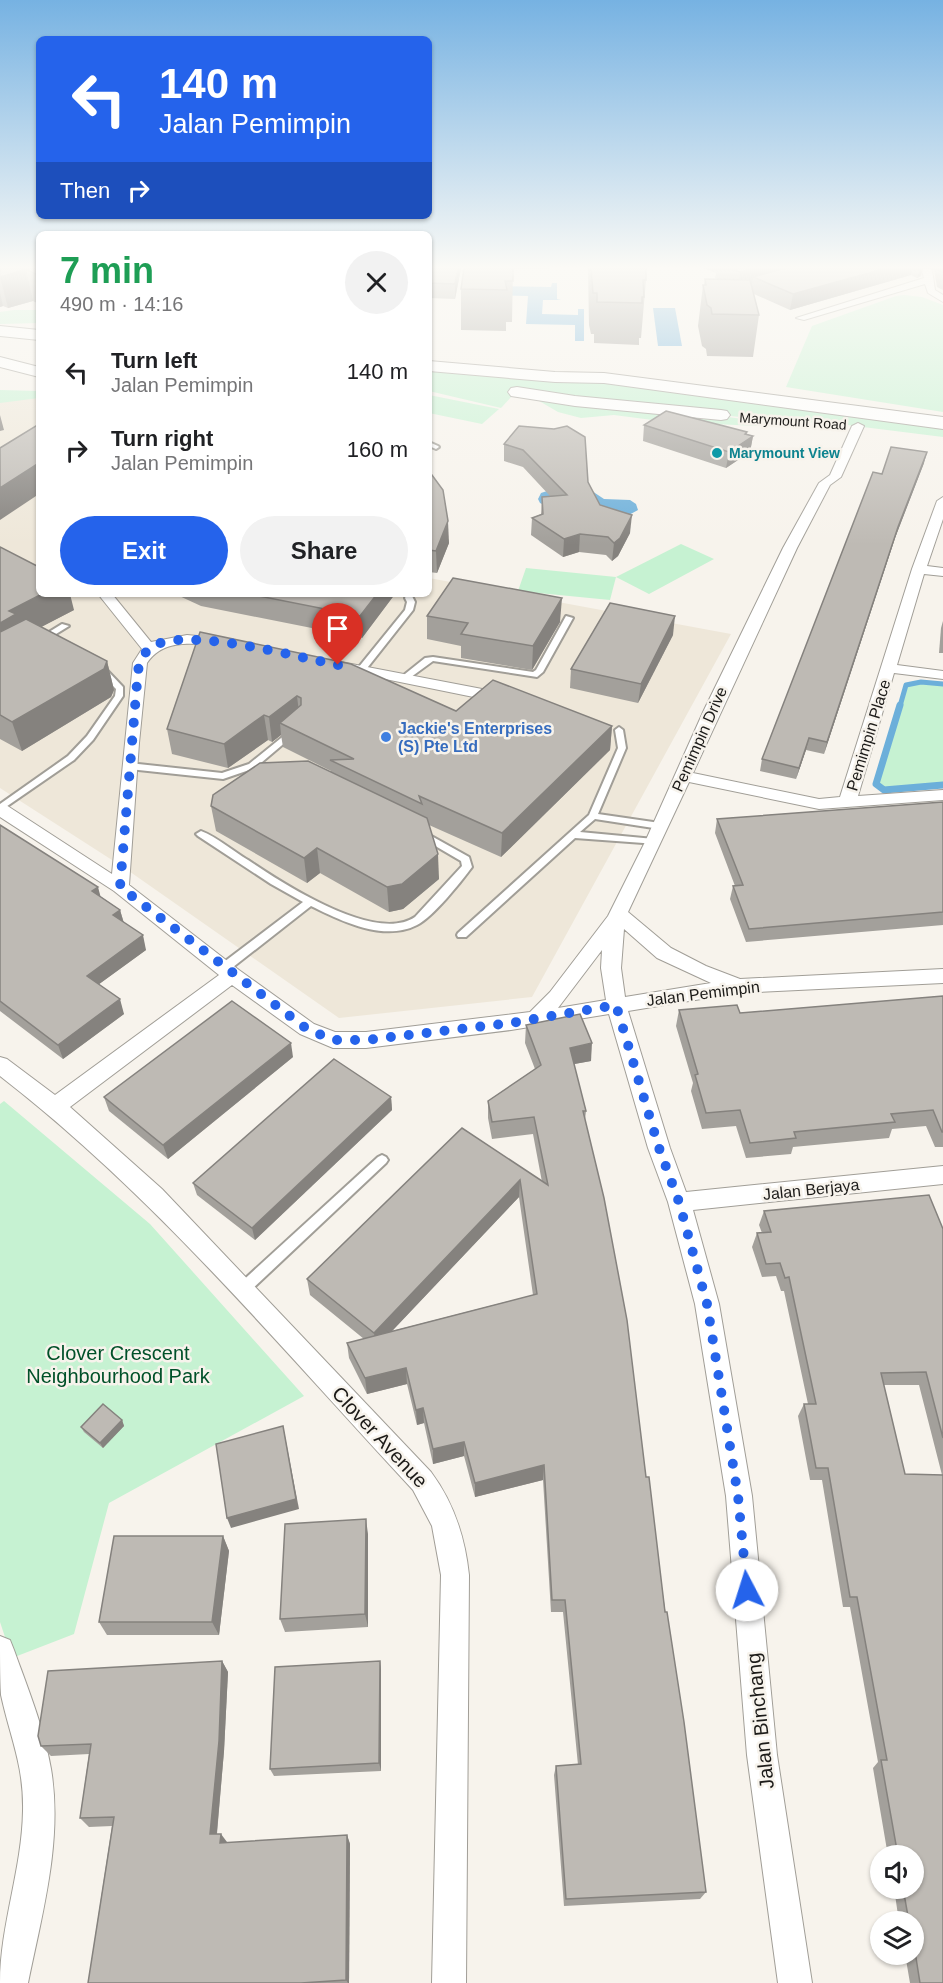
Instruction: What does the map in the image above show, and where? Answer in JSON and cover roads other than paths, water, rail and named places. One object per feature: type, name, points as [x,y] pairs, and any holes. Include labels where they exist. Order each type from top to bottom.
[{"type":"main road","points":[[0,362],[36,371]]},
{"type":"main road","name":"Marymount Road","points":[[432,366],[604,378],[943,423]]},
{"type":"main road","name":"Marymount Road","points":[[432,381],[575,401],[739,417]]},
{"type":"main road","name":"Marymount Road","points":[[793,421],[853,425],[943,437]]},
{"type":"street","name":"Pemimpin Drive","points":[[616,1005],[611,968],[612,938],[618,914],[790,548],[828,479],[853,425]]},
{"type":"street","name":"Pemimpin Place","points":[[847,803],[919,569],[943,501]]},
{"type":"street","points":[[919,569],[943,572]]},
{"type":"street","points":[[107,597],[149,649]]},
{"type":"street","points":[[120,887],[140,663],[149,649],[162,643],[187,639],[235,645]]},
{"type":"street","points":[[327,663],[523,702]]},
{"type":"street","name":"Pemimpin Place","points":[[888,668],[943,675]]},
{"type":"street","points":[[683,776],[819,804],[943,795]]},
{"type":"street","name":"Jalan Pemimpin","points":[[0,808],[120,887],[307,1029],[333,1040],[366,1040],[535,1020],[738,986],[943,976]]},
{"type":"street","points":[[535,1020],[557,997],[618,914],[664,953],[699,971],[738,986]]},
{"type":"street","points":[[55,1107],[228,971]]},
{"type":"street","name":"Jalan Binchang","points":[[616,1005],[659,1148],[679,1202],[707,1304],[738,1496],[762,1755],[795,1983]]},
{"type":"street","name":"Clover Avenue","points":[[0,1065],[55,1107],[154,1196],[422,1481],[434,1497],[449,1533],[455,1575],[449,1983]]},
{"type":"street","name":"Jalan Berjaya","points":[[679,1202],[943,1175]]},
{"type":"street","points":[[0,1650],[33,1756],[38,1787],[38,1816],[30,1890],[11,1983]]},
{"type":"lane","points":[[432,445],[436,447]]},
{"type":"lane","points":[[361,670],[409,610],[411,602],[409,598]]},
{"type":"lane","points":[[404,678],[428,660],[433,659],[534,675],[539,672],[569,618]]},
{"type":"lane","points":[[28,646],[64,626]]},
{"type":"lane","points":[[0,808],[72,758],[90,738],[119,696],[120,689],[94,662]]},
{"type":"lane","points":[[129,766],[223,776],[252,766],[299,726]]},
{"type":"lane","points":[[462,935],[575,835],[593,816],[622,748],[619,730]]},
{"type":"lane","points":[[593,816],[657,834]]},
{"type":"lane","points":[[201,834],[308,903],[379,928],[396,929],[415,922],[467,867],[466,859],[455,850],[411,830]]},
{"type":"lane","points":[[575,835],[657,834]]},
{"type":"lane","points":[[228,971],[308,903]]},
{"type":"lane","points":[[243,1289],[382,1160]]},
{"type":"water","points":[[592,491],[604,499],[630,500],[636,504],[638,510],[627,516],[546,506],[538,499],[541,493]]},
{"type":"waterway","points":[[900,706],[906,685],[921,682],[943,684]]},
{"type":"waterway","points":[[900,705],[876,784],[884,790],[943,785]]},
{"type":"place","name":"Marymount View","points":[[717,453]]},
{"type":"place","name":"Jackie's Enterprises (S) Pte Ltd","points":[[386,737]]},
{"type":"park label","name":"Clover Crescent Neighbourhood Park","points":[[118,1364]]}]
